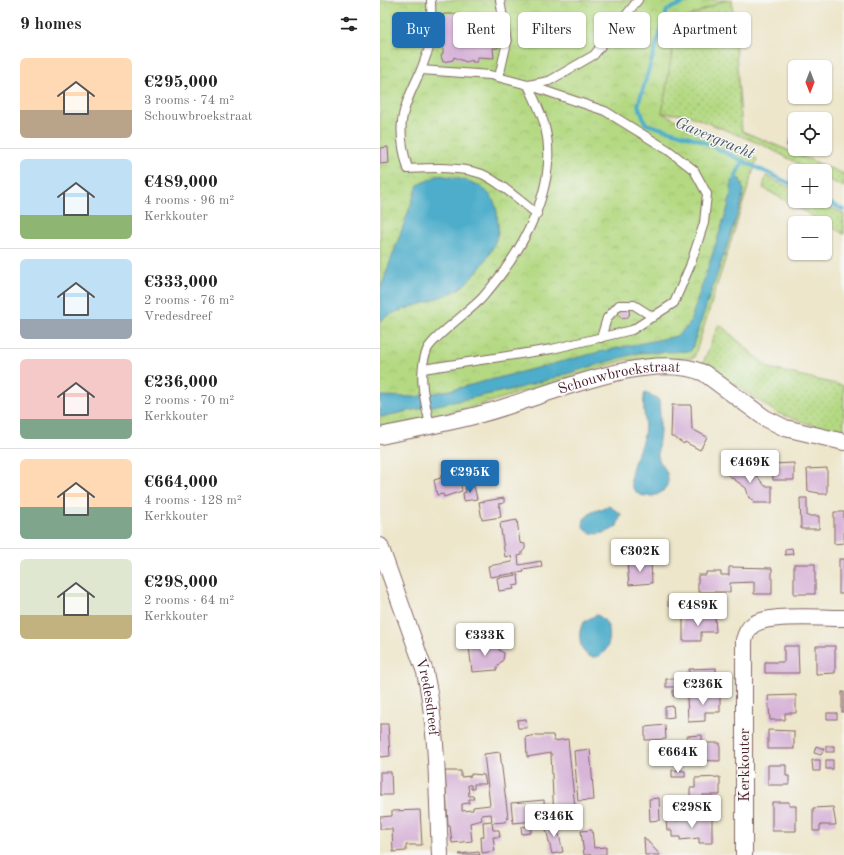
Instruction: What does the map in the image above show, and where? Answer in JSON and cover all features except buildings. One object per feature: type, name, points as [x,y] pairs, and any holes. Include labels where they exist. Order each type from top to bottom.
[{"type":"street","name":"Schouwbroekstraat","points":[[380,436],[481,414],[625,370],[664,366],[694,369],[704,373],[759,414],[785,428],[844,442]]},
{"type":"street","name":"Vredesdreef","points":[[380,546],[425,672],[429,691],[435,748],[440,855]]},
{"type":"street","name":"Kerkkouter","points":[[744,855],[744,640],[747,631],[754,624],[773,618],[844,618]]},
{"type":"lane","points":[[431,0],[432,40],[421,70],[407,99],[400,126],[402,148],[408,169],[443,167],[482,174],[515,196],[537,214]]},
{"type":"lane","points":[[499,77],[508,42],[500,0]]},
{"type":"lane","points":[[528,85],[549,81],[594,55],[638,0]]},
{"type":"lane","points":[[421,70],[441,70],[499,77],[528,85],[605,111],[668,150],[694,170],[707,194],[704,223],[690,266],[674,303],[632,330],[552,349],[423,369]]},
{"type":"lane","points":[[430,425],[424,395],[423,369],[428,349],[482,298],[512,258],[537,214],[549,170],[546,128],[528,85]]},
{"type":"lane","points":[[601,338],[607,318],[619,305],[634,305],[653,317]]},
{"type":"green space","points":[[380,0],[725,0],[699,12],[658,12],[658,48],[673,48],[662,113],[757,159],[694,358],[626,360],[480,405],[399,425],[380,426]]},
{"type":"green space","points":[[725,0],[732,0],[733,12],[699,12]]},
{"type":"green space","points":[[673,48],[736,48],[742,131],[788,150],[788,156],[801,156],[820,164],[799,164],[763,145],[688,115],[662,113]]},
{"type":"green space","points":[[832,169],[844,174],[844,187],[832,181]]},
{"type":"green space","points":[[766,176],[788,187],[788,202],[763,188]]},
{"type":"green space","points":[[798,208],[832,208],[844,214],[844,234],[832,227],[832,216],[812,216]]},
{"type":"green space","points":[[719,324],[769,368],[844,386],[844,433],[821,428],[777,413],[703,363]]},
{"type":"water","points":[[439,175],[457,178],[476,184],[490,195],[495,203],[497,213],[498,232],[496,240],[478,271],[459,289],[431,301],[398,311],[380,321],[380,290],[418,185]]},
{"type":"water","points":[[735,178],[740,179],[744,191],[741,204],[691,351],[637,353],[519,388],[380,417],[380,396],[415,397],[455,389],[603,351],[677,336],[689,325],[728,207],[731,194],[731,181]]},
{"type":"water","points":[[645,392],[657,398],[659,401],[660,429],[658,456],[668,477],[666,487],[662,492],[650,496],[638,494],[631,483],[633,465],[645,429]]},
{"type":"water","points":[[609,506],[621,514],[617,526],[600,534],[591,533],[583,527],[584,519],[592,512]]},
{"type":"water","points":[[597,615],[604,619],[608,626],[609,640],[604,653],[593,657],[589,656],[582,649],[580,634],[583,623]]},
{"type":"waterway","name":"Gavergracht","points":[[690,0],[667,10],[638,105],[646,124],[697,139],[788,183]]},
{"type":"waterway","points":[[735,178],[743,160]]},
{"type":"waterway","name":"Gavergracht","points":[[832,204],[844,210]]}]
